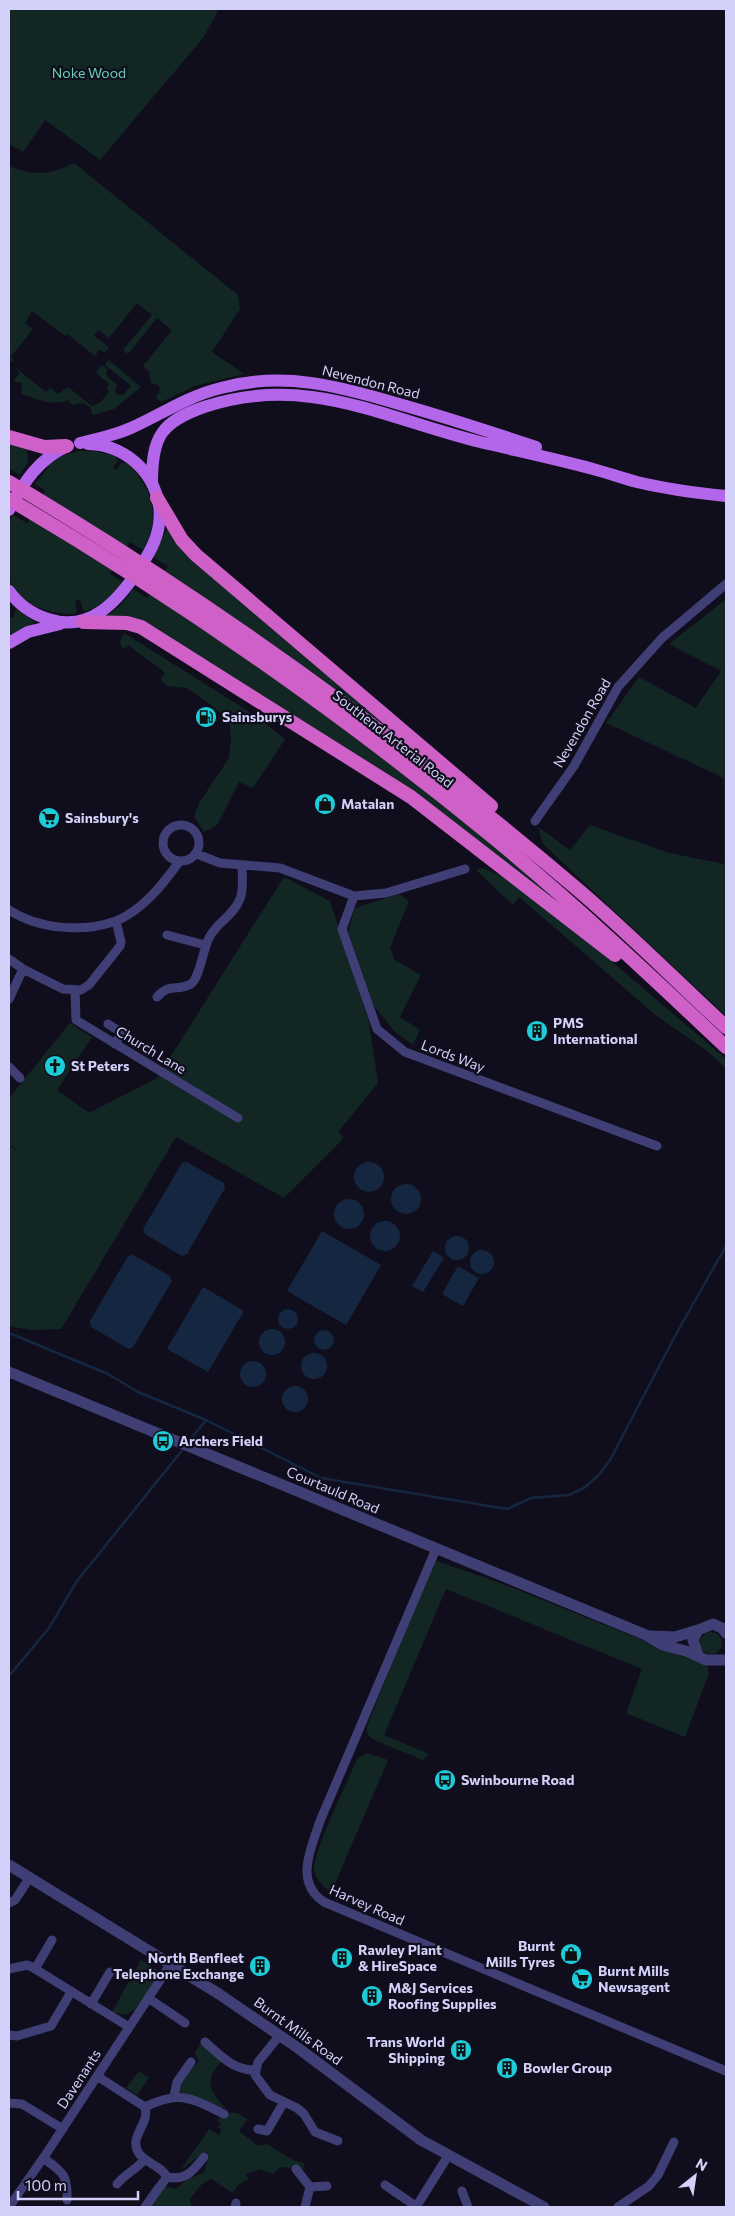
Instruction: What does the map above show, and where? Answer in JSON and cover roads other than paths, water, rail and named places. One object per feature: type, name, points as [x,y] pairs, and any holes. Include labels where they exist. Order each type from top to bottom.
[{"type":"highway","points":[[9,437],[44,447],[66,446]]},
{"type":"highway","name":"Southend Arterial Road","points":[[9,482],[40,500],[120,558],[260,643],[357,713],[468,799],[578,890],[726,1027]]},
{"type":"highway","points":[[157,498],[182,540],[196,555],[506,818],[578,890]]},
{"type":"highway","name":"Southend Arterial Road","points":[[9,499],[120,558]]},
{"type":"highway","name":"Southend Arterial Road","points":[[158,582],[459,810],[569,902],[722,1043]]},
{"type":"highway","points":[[83,622],[127,623],[141,627],[380,777],[440,819],[555,908],[722,1043]]},
{"type":"main road","name":"Nevendon Road","points":[[80,443],[131,428],[175,404],[210,390],[251,382],[292,380],[335,386],[373,395],[511,439],[596,470]]},
{"type":"main road","name":"Nevendon Road","points":[[152,482],[154,446],[161,434],[171,424],[186,415],[223,401],[244,397],[288,394],[348,403],[451,434],[666,489],[726,496]]},
{"type":"main road","points":[[9,510],[35,469],[66,446],[80,443],[99,444],[119,450],[141,467],[152,482],[157,498],[160,522],[155,541],[148,555],[116,601],[83,622],[63,623],[28,632],[9,643]]},
{"type":"main road","points":[[9,591],[31,612],[63,623]]},
{"type":"street","name":"Nevendon Road","points":[[535,821],[578,760],[618,687],[662,638],[726,584]]},
{"type":"street","points":[[181,825],[191,828],[197,833],[200,841],[196,854],[187,861],[179,862],[172,859],[166,853],[163,846],[164,837],[173,827],[181,825]]},
{"type":"street","points":[[196,854],[220,863],[280,868],[354,896],[386,893],[465,869]]},
{"type":"street","points":[[9,910],[26,919],[53,926],[75,928],[116,921],[158,889],[179,862]]},
{"type":"street","points":[[156,997],[168,987],[172,988],[192,983],[196,978],[205,945],[210,935],[235,910],[240,900],[243,891],[242,865]]},
{"type":"street","name":"Lords Way","points":[[354,896],[342,929],[377,1029],[405,1052],[657,1146]]},
{"type":"street","points":[[9,959],[23,969],[63,989],[81,990],[89,985],[118,949],[121,942],[116,921]]},
{"type":"street","points":[[167,935],[205,945]]},
{"type":"street","points":[[9,999],[23,969]]},
{"type":"street","name":"Church Lane","points":[[74,991],[76,1020],[238,1118]]},
{"type":"street","points":[[108,1024],[122,1033],[114,1044]]},
{"type":"street","points":[[9,1067],[20,1078]]},
{"type":"street","name":"Courtauld Road","points":[[9,1372],[646,1635],[663,1645],[698,1655],[706,1660],[724,1657]]},
{"type":"street","name":"Harvey Road","points":[[436,1549],[320,1821],[306,1865],[306,1880],[311,1889],[324,1902],[726,2071]]},
{"type":"street","name":"Courtauld Road","points":[[646,1635],[675,1637],[713,1624],[722,1628],[726,1633]]},
{"type":"street","points":[[698,1630],[693,1640],[698,1655]]},
{"type":"street","name":"Burnt Mills Road","points":[[9,1865],[219,1994],[280,2034],[403,2127],[448,2156],[544,2207]]},
{"type":"street","points":[[9,1903],[15,1900],[30,1877]]},
{"type":"street","points":[[35,1969],[52,1940]]},
{"type":"street","points":[[9,1969],[28,1965],[129,2027]]},
{"type":"street","name":"Davenants","points":[[9,2207],[44,2158],[170,1965]]},
{"type":"street","points":[[91,2004],[110,1972]]},
{"type":"street","points":[[9,2035],[17,2036],[51,2026],[71,1992]]},
{"type":"street","points":[[148,1998],[185,2023]]},
{"type":"street","points":[[280,2034],[255,2070],[255,2075],[266,2091],[297,2108],[315,2132],[338,2141]]},
{"type":"street","points":[[205,2042],[232,2066],[239,2069],[255,2070]]},
{"type":"street","points":[[174,2096],[177,2082],[191,2062]]},
{"type":"street","points":[[97,2076],[145,2107]]},
{"type":"street","points":[[145,2107],[174,2096],[196,2101],[224,2114]]},
{"type":"street","points":[[258,2129],[262,2132],[267,2131],[284,2102]]},
{"type":"street","points":[[9,2103],[22,2104],[63,2128]]},
{"type":"street","points":[[145,2107],[146,2119],[136,2143],[138,2153],[145,2159],[166,2175],[176,2179],[187,2176],[204,2157]]},
{"type":"street","points":[[317,2144],[324,2137]]},
{"type":"street","points":[[618,2207],[654,2181],[674,2142]]},
{"type":"street","points":[[385,2185],[416,2207],[448,2156]]},
{"type":"street","points":[[44,2158],[64,2168],[68,2182],[67,2200]]},
{"type":"street","points":[[117,2184],[124,2175],[135,2171],[145,2159]]},
{"type":"street","points":[[296,2169],[310,2187]]},
{"type":"street","points":[[145,2207],[166,2175]]},
{"type":"street","points":[[310,2187],[327,2186]]},
{"type":"street","points":[[305,2207],[310,2187]]},
{"type":"street","points":[[9,2188],[17,2195]]},
{"type":"street","points":[[462,2191],[468,2207]]},
{"type":"water","points":[[187,1162],[224,1183],[225,1188],[187,1254],[182,1256],[145,1234],[143,1229],[182,1163]]},
{"type":"water","points":[[369,1162],[380,1166],[384,1177],[380,1188],[369,1192],[358,1188],[354,1177],[358,1166]]},
{"type":"water","points":[[406,1184],[417,1188],[421,1199],[417,1210],[406,1214],[395,1210],[391,1199],[395,1188]]},
{"type":"water","points":[[349,1199],[360,1203],[364,1214],[360,1225],[349,1229],[338,1225],[334,1214],[338,1203]]},
{"type":"water","points":[[385,1221],[396,1225],[400,1236],[396,1247],[385,1251],[374,1247],[370,1236],[374,1225]]},
{"type":"water","points":[[322,1231],[381,1265],[346,1325],[287,1291]]},
{"type":"water","points":[[457,1236],[465,1240],[469,1248],[465,1256],[457,1260],[449,1256],[445,1248],[449,1240]]},
{"type":"water","points":[[482,1250],[490,1254],[494,1262],[490,1270],[482,1274],[474,1270],[470,1262],[474,1254]]},
{"type":"water","points":[[433,1251],[444,1258],[423,1292],[412,1286]]},
{"type":"water","points":[[133,1255],[170,1276],[172,1281],[133,1347],[129,1349],[91,1327],[90,1321],[128,1256]]},
{"type":"water","points":[[458,1266],[479,1278],[463,1306],[442,1294]]},
{"type":"water","points":[[203,1287],[244,1311],[208,1372],[167,1349]]},
{"type":"water","points":[[288,1309],[295,1312],[298,1319],[295,1326],[288,1329],[281,1326],[278,1319],[281,1312]]},
{"type":"water","points":[[272,1329],[281,1333],[285,1342],[281,1351],[272,1355],[263,1351],[259,1342],[263,1333]]},
{"type":"water","points":[[324,1330],[331,1333],[334,1340],[331,1347],[324,1350],[317,1347],[314,1340],[317,1333]]},
{"type":"water","points":[[314,1353],[323,1357],[327,1366],[323,1375],[314,1379],[305,1375],[301,1366],[305,1357]]},
{"type":"water","points":[[253,1361],[262,1365],[266,1374],[262,1383],[253,1387],[244,1383],[240,1374],[244,1365]]},
{"type":"water","points":[[295,1386],[304,1390],[308,1399],[304,1408],[295,1412],[286,1408],[282,1399],[286,1390]]},
{"type":"waterway","points":[[206,1420],[321,1478],[507,1509],[531,1498],[569,1495],[584,1488],[599,1475],[610,1460],[675,1336],[726,1246]]},
{"type":"waterway","points":[[9,1333],[108,1374],[138,1392],[206,1420],[189,1441]]},
{"type":"waterway","points":[[9,1676],[49,1628],[77,1581],[184,1448]]},
{"type":"place","name":"Sainsburys","points":[[206,717]]},
{"type":"place","name":"Matalan","points":[[325,804]]},
{"type":"place","name":"Sainsbury's","points":[[49,818]]},
{"type":"place","name":"PMS International","points":[[537,1031]]},
{"type":"place","name":"St Peters","points":[[55,1066]]},
{"type":"place","name":"Archers Field","points":[[163,1441]]},
{"type":"place","name":"Swinbourne Road","points":[[445,1780]]},
{"type":"place","name":"Burnt Mills Tyres","points":[[571,1954]]},
{"type":"place","name":"Rawley Plant & HireSpace","points":[[342,1958]]},
{"type":"place","name":"North Benfleet Telephone Exchange","points":[[260,1966]]},
{"type":"place","name":"Burnt Mills Newsagent","points":[[582,1979]]},
{"type":"place","name":"M&J Services Roofing Supplies","points":[[372,1996]]},
{"type":"place","name":"Trans World Shipping","points":[[461,2050]]},
{"type":"place","name":"Bowler Group","points":[[507,2068]]},
{"type":"park label","name":"Noke Wood","points":[[89,73]]}]
